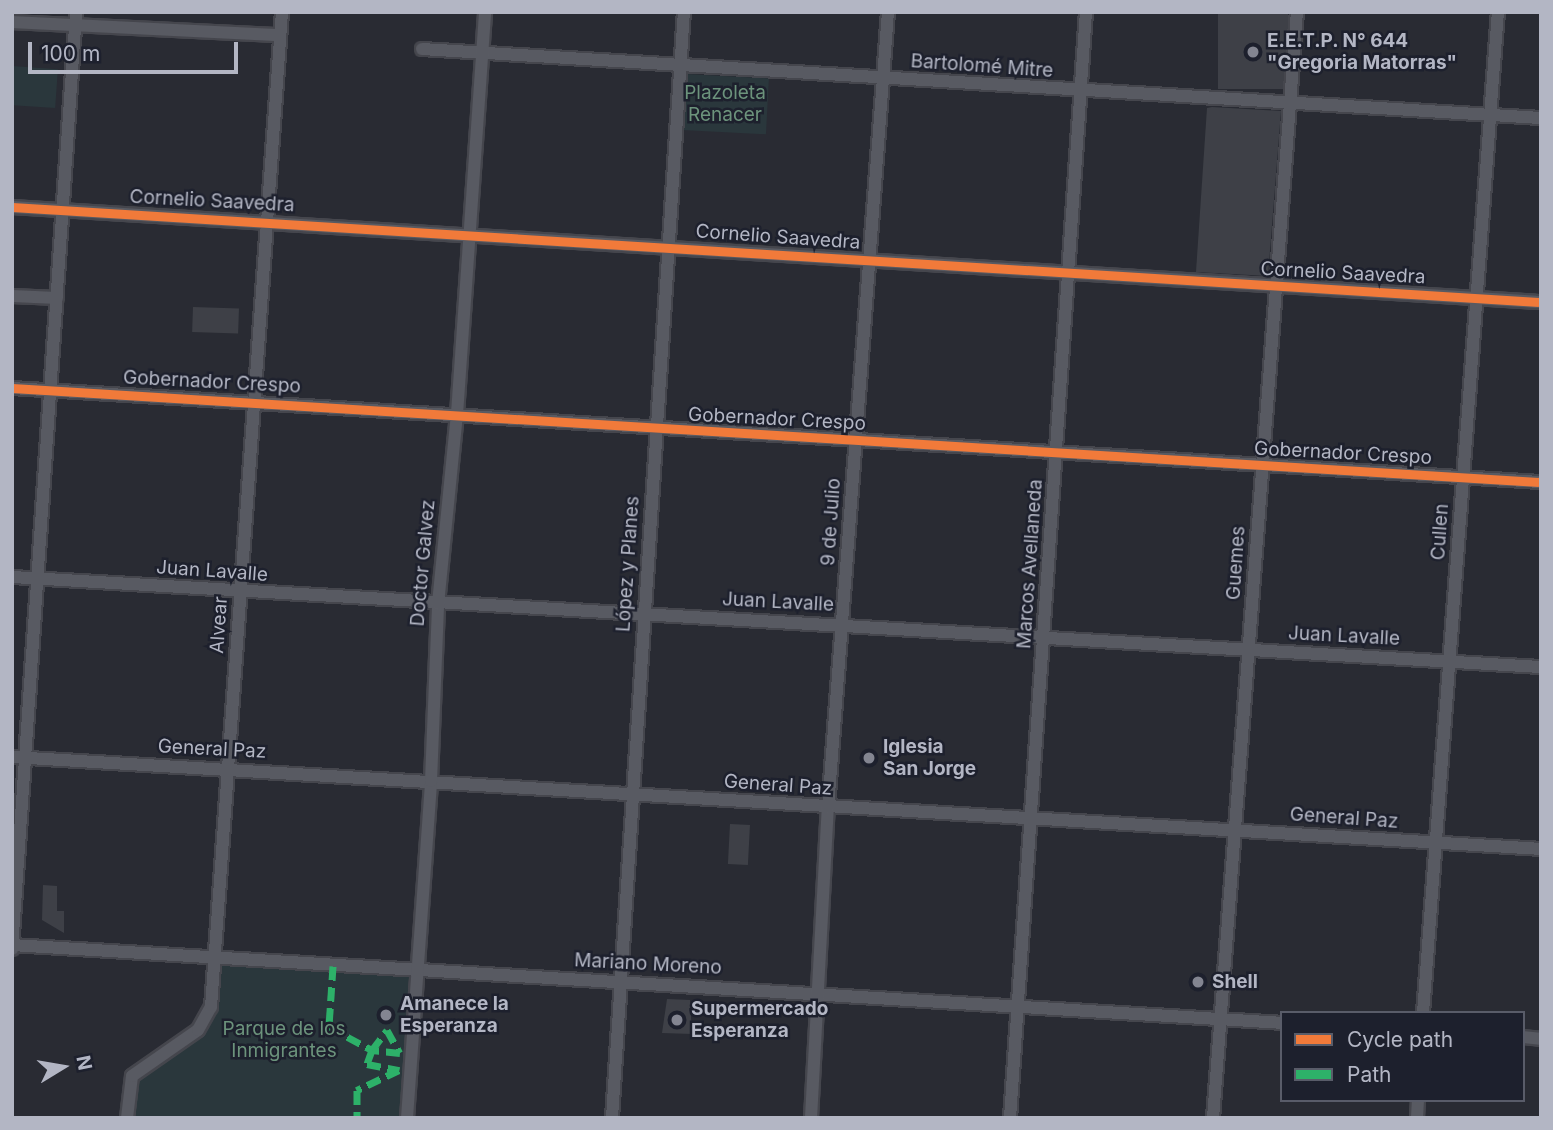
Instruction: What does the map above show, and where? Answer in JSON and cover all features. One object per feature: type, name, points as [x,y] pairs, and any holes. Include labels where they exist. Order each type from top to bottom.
[{"type":"street","name":"Alvear","points":[[127,1118],[132,1076],[207,1020],[214,958],[282,12]]},
{"type":"street","name":"Doctor Galvez","points":[[407,1118],[431,782],[438,604],[457,414],[485,12]]},
{"type":"street","name":"López y Planes","points":[[612,1118],[684,12]]},
{"type":"street","name":"9 de Julio","points":[[811,1118],[828,808],[888,12]]},
{"type":"street","name":"Marcos Avellaneda","points":[[1010,1118],[1086,12]]},
{"type":"street","name":"Guemes","points":[[1213,1118],[1297,12]]},
{"type":"street","name":"Cullen","points":[[1423,1011],[1498,12]]},
{"type":"street","points":[[12,947],[19,757],[38,579],[75,19]]},
{"type":"street","points":[[12,22],[75,19],[280,34]]},
{"type":"street","name":"Bartolomé Mitre","points":[[422,49],[1290,105],[1541,118]]},
{"type":"street","name":"Cornelio Saavedra","points":[[12,206],[1541,302]]},
{"type":"street","points":[[12,296],[57,298]]},
{"type":"street","name":"Gobernador Crespo","points":[[12,388],[457,414],[656,430],[1541,482]]},
{"type":"street","name":"Juan Lavalle","points":[[12,577],[1541,667]]},
{"type":"street","name":"General Paz","points":[[19,757],[1541,849]]},
{"type":"street","name":"Mariano Moreno","points":[[12,947],[417,972],[820,992],[1280,1023]]},
{"type":"green space","points":[[12,66],[58,69],[55,108],[12,105]]},
{"type":"green space","name":"Plazoleta Renacer","points":[[685,74],[769,78],[766,134],[682,130]]},
{"type":"green space","name":"Parque de los Inmigrantes","points":[[214,958],[417,972],[407,1118],[127,1118],[132,1076],[207,1020]]},
{"type":"building","name":"E.E.T.P. N° 644 \"Gregoria Matorras\"","points":[[1218,12],[1288,12],[1288,89],[1218,89]]},
{"type":"building","points":[[1207,108],[1281,111],[1268,276],[1196,272]]},
{"type":"building","points":[[193,307],[239,309],[238,334],[192,332]]},
{"type":"building","points":[[730,824],[750,825],[748,865],[728,864]]},
{"type":"building","points":[[43,885],[57,886],[57,911],[64,911],[64,933],[42,920]]},
{"type":"building","name":"Supermercado Esperanza","points":[[667,999],[690,1000],[692,1034],[662,1033]]},
{"type":"marked path","points":[[333,966],[329,1027],[372,1050],[367,1064],[399,1070],[357,1090],[357,1118]]},
{"type":"marked path","points":[[387,1030],[400,1053],[372,1050],[387,1030]]},
{"type":"cycle path","points":[[12,207],[1541,302]]},
{"type":"cycle path","points":[[12,388],[1541,482]]},
{"type":"place","name":"E.E.T.P. N° 644 \"Gregoria Matorras\"","points":[[1253,52]]},
{"type":"place","name":"Iglesia San Jorge","points":[[869,758]]},
{"type":"place","name":"Shell","points":[[1198,982]]},
{"type":"place","name":"Amanece la Esperanza","points":[[386,1015]]},
{"type":"place","name":"Supermercado Esperanza","points":[[677,1020]]}]
